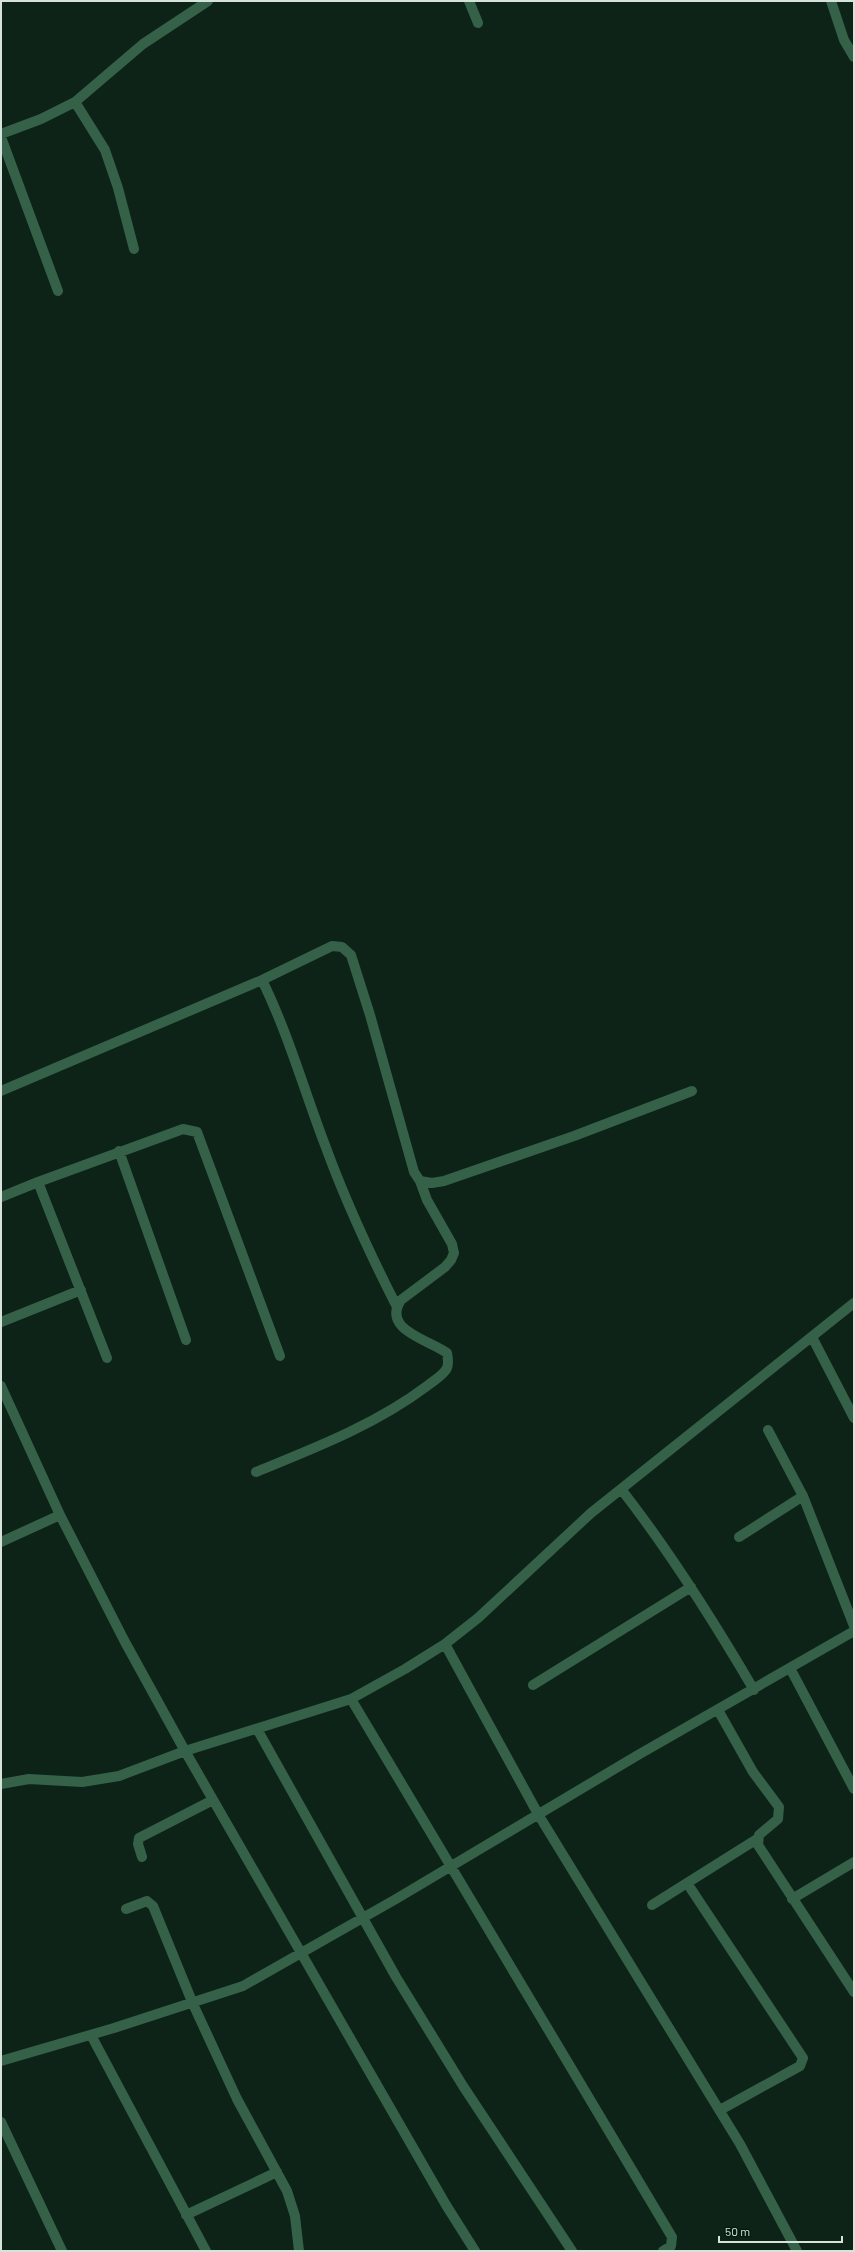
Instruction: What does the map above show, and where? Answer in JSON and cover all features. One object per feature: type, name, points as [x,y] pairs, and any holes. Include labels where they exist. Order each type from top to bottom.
[{"type":"street","points":[[58,291],[1,135],[41,119],[75,102],[143,44],[208,1]]},
{"type":"street","points":[[469,1],[478,23]]},
{"type":"street","points":[[831,1],[844,40],[854,57]]},
{"type":"street","points":[[75,102],[105,150],[118,188],[134,249]]},
{"type":"street","points":[[1,1091],[262,980],[332,946],[342,947],[350,955],[370,1015],[414,1172],[420,1181],[427,1200],[452,1244],[454,1253],[448,1264],[401,1300],[397,1306],[396,1314],[403,1328],[446,1353],[449,1361],[446,1370],[411,1398],[376,1419],[339,1438],[256,1472]]},
{"type":"street","points":[[262,980],[286,1033],[325,1145],[347,1200],[397,1306]]},
{"type":"street","points":[[420,1181],[432,1183],[444,1181],[574,1136],[692,1091]]},
{"type":"street","points":[[1,1197],[119,1151],[183,1129],[197,1132],[280,1356]]},
{"type":"street","points":[[119,1151],[186,1340]]},
{"type":"street","points":[[38,1182],[107,1358]]},
{"type":"street","points":[[1,1322],[81,1290]]},
{"type":"street","points":[[1,1784],[29,1780],[82,1782],[98,1781],[119,1776],[185,1751],[351,1699],[445,1644],[478,1618],[591,1513],[854,1303]]},
{"type":"street","points":[[812,1337],[854,1418]]},
{"type":"street","points":[[1,1386],[60,1515],[125,1642],[213,1800],[446,2205],[475,2251]]},
{"type":"street","points":[[768,1430],[804,1496],[854,1626]]},
{"type":"street","points":[[621,1490],[661,1541],[691,1586],[754,1690]]},
{"type":"street","points":[[738,1537],[804,1496]]},
{"type":"street","points":[[1,1542],[60,1515]]},
{"type":"street","points":[[533,1686],[691,1586]]},
{"type":"street","points":[[1,2061],[193,2004],[243,1986],[302,1954],[638,1755],[754,1690],[854,1631]]},
{"type":"street","points":[[445,1644],[538,1814],[720,2110],[740,2144],[797,2251]]},
{"type":"street","points":[[790,1668],[854,1789]]},
{"type":"street","points":[[351,1699],[672,2237],[671,2246],[663,2251]]},
{"type":"street","points":[[652,1905],[757,1839],[759,1835],[778,1819],[779,1807],[754,1772],[718,1710]]},
{"type":"street","points":[[257,1728],[396,1977],[463,2086],[572,2251]]},
{"type":"street","points":[[142,1857],[138,1844],[139,1838],[213,1800]]},
{"type":"street","points":[[757,1839],[762,1853],[854,1992]]},
{"type":"street","points":[[792,1899],[854,1862]]},
{"type":"street","points":[[687,1883],[803,2058],[800,2066],[720,2110]]},
{"type":"street","points":[[126,1909],[147,1900],[153,1906],[193,2004],[238,2099],[277,2172],[292,2204],[298,2251]]},
{"type":"street","points":[[91,2035],[206,2251]]},
{"type":"street","points":[[1,2122],[62,2251]]},
{"type":"street","points":[[186,2215],[277,2172]]}]
